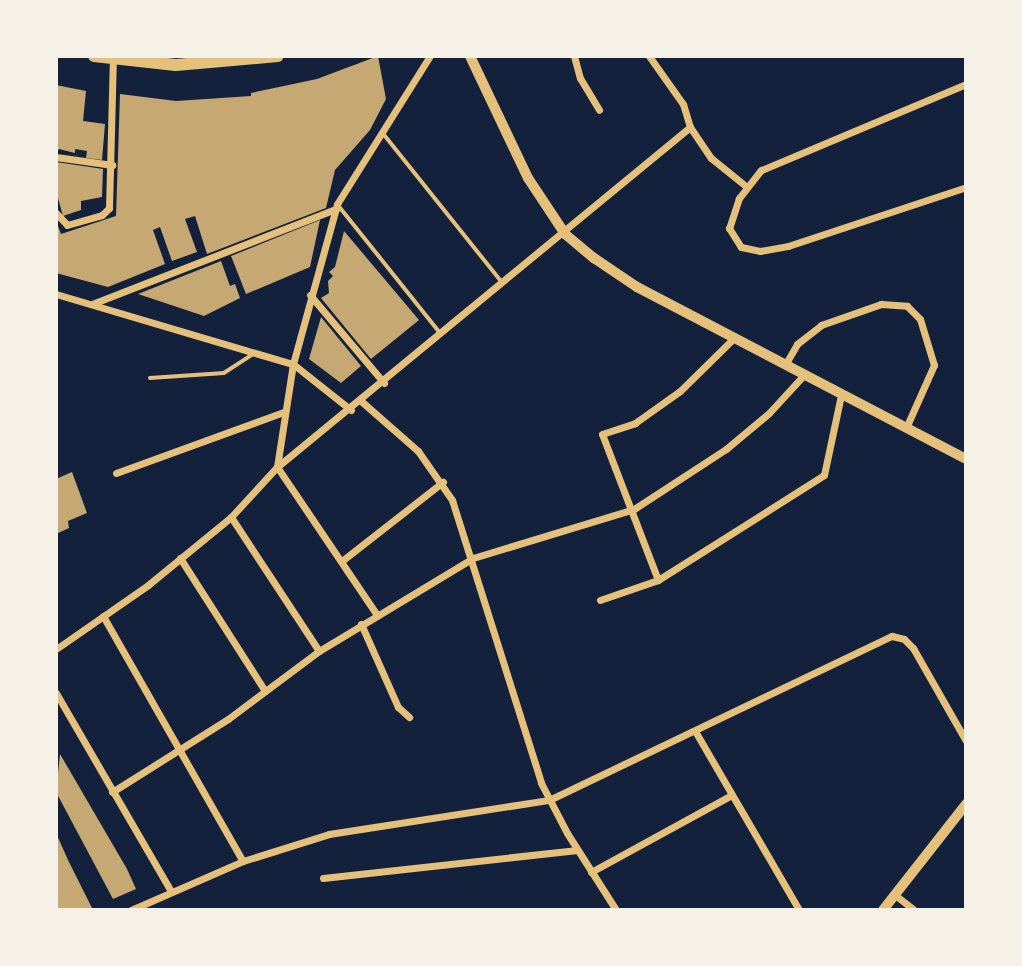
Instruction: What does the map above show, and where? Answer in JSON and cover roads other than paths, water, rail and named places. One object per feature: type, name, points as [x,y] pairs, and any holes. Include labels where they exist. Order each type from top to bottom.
[{"type":"main road","points":[[94,56],[113,60],[202,65],[278,56]]},
{"type":"main road","points":[[883,910],[966,804]]},
{"type":"street","points":[[377,615],[343,560],[277,467],[293,364],[336,207],[430,56]]},
{"type":"street","points":[[574,56],[580,78],[599,110]]},
{"type":"street","points":[[649,56],[683,104],[690,127],[711,158],[747,187]]},
{"type":"street","points":[[469,57],[528,177],[565,234],[637,287],[966,459]]},
{"type":"street","points":[[56,214],[67,225],[102,215],[111,197],[113,60]]},
{"type":"street","points":[[966,83],[781,158],[761,170],[747,187],[729,228],[741,247],[760,251],[821,238],[966,187]]},
{"type":"street","points":[[56,649],[231,517],[277,467],[351,410],[565,234],[690,127]]},
{"type":"street","points":[[56,157],[112,165]]},
{"type":"street","points":[[91,304],[336,207]]},
{"type":"street","points":[[56,294],[293,364],[351,410]]},
{"type":"street","points":[[310,295],[384,383]]},
{"type":"street","points":[[785,365],[797,344],[821,325],[880,304],[907,306],[920,319],[934,365],[906,428]]},
{"type":"street","points":[[658,580],[634,509],[601,434],[635,423],[680,391],[734,337]]},
{"type":"street","points":[[112,792],[181,749],[319,651],[473,558],[634,509],[726,449],[769,413],[803,376]]},
{"type":"street","points":[[600,600],[658,580],[824,475],[841,395]]},
{"type":"street","points":[[361,401],[418,451],[443,482],[473,558],[522,729],[549,800],[613,910]]},
{"type":"street","points":[[116,473],[284,411]]},
{"type":"street","points":[[343,560],[443,482]]},
{"type":"street","points":[[231,517],[319,651]]},
{"type":"street","points":[[180,558],[265,691]]},
{"type":"street","points":[[103,616],[243,861]]},
{"type":"street","points":[[361,624],[398,707],[410,717]]},
{"type":"street","points":[[131,910],[243,861],[353,829],[549,800],[892,636],[904,639],[913,648],[966,741]]},
{"type":"street","points":[[56,693],[171,891]]},
{"type":"street","points":[[695,731],[730,796],[799,910]]},
{"type":"street","points":[[591,872],[730,796]]},
{"type":"street","points":[[323,878],[577,850]]},
{"type":"street","points":[[895,895],[914,910]]},
{"type":"lane","points":[[383,133],[504,284]]},
{"type":"lane","points":[[336,207],[442,335]]},
{"type":"lane","points":[[150,378],[224,373],[255,353]]}]
